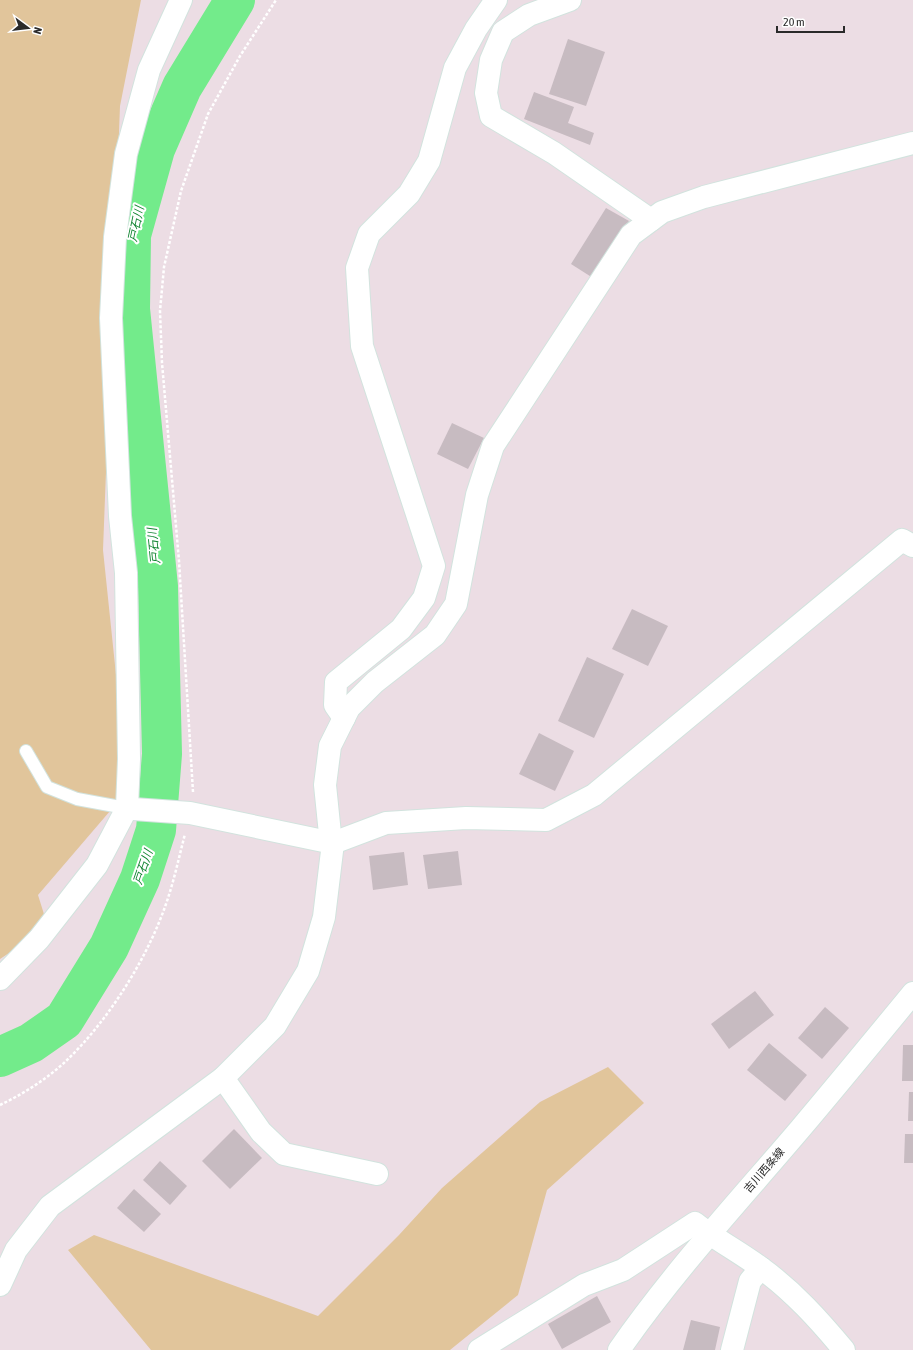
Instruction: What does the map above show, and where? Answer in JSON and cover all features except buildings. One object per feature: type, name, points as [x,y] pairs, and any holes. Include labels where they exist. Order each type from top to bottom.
[{"type":"street","points":[[0,979],[39,939],[97,865],[130,808],[126,573],[120,516],[111,318],[115,237],[126,154],[149,70],[181,0]]},
{"type":"street","points":[[344,718],[335,704],[336,682],[402,629],[424,598],[434,566],[362,346],[357,268],[369,234],[410,194],[429,161],[456,68],[476,29],[496,0]]},
{"type":"street","points":[[570,0],[529,15],[503,32],[491,60],[486,93],[491,116],[554,153],[651,220]]},
{"type":"street","points":[[0,1285],[16,1250],[50,1206],[224,1078],[275,1026],[308,971],[324,917],[333,843],[330,834],[325,785],[330,746],[349,708],[375,682],[435,635],[456,604],[477,495],[493,446],[632,236],[662,212],[704,198],[913,143]]},
{"type":"street","points":[[130,808],[187,813],[333,843],[386,823],[466,818],[546,820],[594,795],[902,540],[913,546]]},
{"type":"street","name":"吉川西条線","points":[[619,1350],[642,1316],[708,1234],[801,1128],[913,993]]},
{"type":"street","points":[[224,1078],[260,1132],[284,1154],[377,1174]]},
{"type":"street","points":[[479,1350],[584,1285],[623,1270],[695,1223],[708,1234],[761,1268],[798,1298],[833,1345]]},
{"type":"street","points":[[732,1350],[750,1281],[761,1268]]},
{"type":"lane","points":[[26,751],[47,787],[77,799],[130,808]]},
{"type":"path","points":[[0,1105],[19,1095],[65,1062],[103,1019],[151,940],[166,904],[193,790],[181,600],[162,363],[160,311],[164,266],[180,191],[208,114],[240,56],[276,0]]},
{"type":"shaded area","points":[[0,0],[141,0],[120,106],[103,550],[128,790],[38,895],[48,927],[0,959]]},
{"type":"shaded area","points":[[608,1067],[644,1103],[547,1190],[518,1295],[450,1350],[151,1350],[68,1250],[94,1235],[318,1316],[399,1235],[442,1188],[540,1102]]},
{"type":"waterway","name":"戸石川","points":[[0,1057],[31,1043],[64,1020],[109,947],[140,879],[156,830],[162,754],[158,586],[130,309],[131,235],[155,149],[182,87],[235,0]]}]
